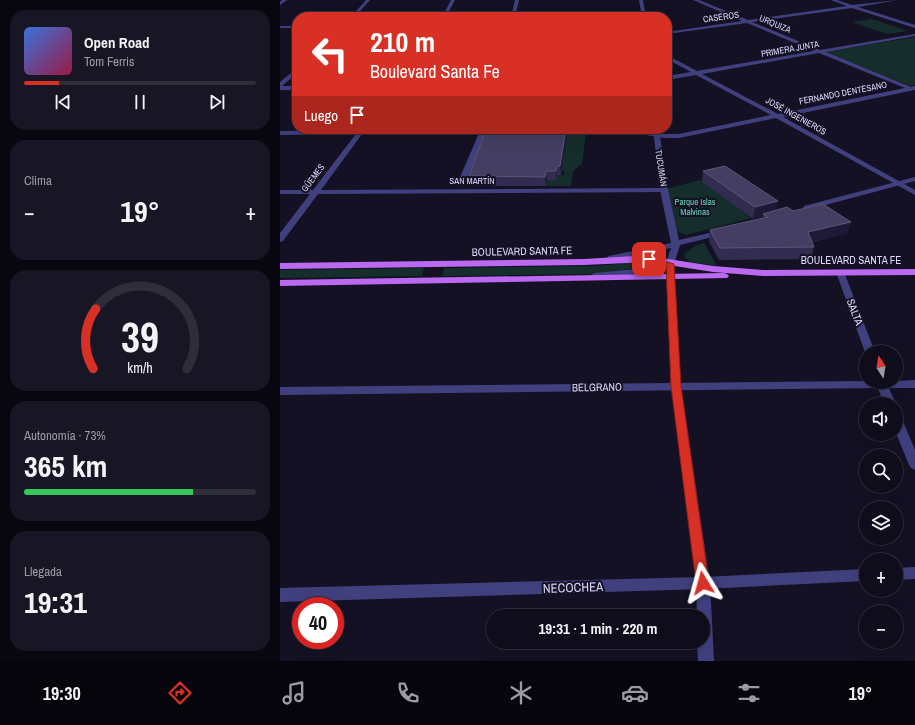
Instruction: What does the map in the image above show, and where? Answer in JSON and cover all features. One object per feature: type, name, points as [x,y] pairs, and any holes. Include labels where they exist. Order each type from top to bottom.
[{"type":"main road","name":"BOULEVARD SANTA FE","points":[[280,266],[594,262],[649,259],[670,264],[763,273],[915,272]]},
{"type":"main road","points":[[429,280],[434,264]]},
{"type":"main road","name":"BOULEVARD SANTA FE","points":[[280,282],[741,276],[763,273]]},
{"type":"street","points":[[280,4],[285,0]]},
{"type":"street","points":[[357,12],[368,0]]},
{"type":"street","points":[[447,12],[453,0]]},
{"type":"street","points":[[514,12],[517,0]]},
{"type":"street","points":[[642,0],[643,12]]},
{"type":"street","name":"URQUIZA","points":[[695,0],[914,89]]},
{"type":"street","points":[[833,0],[915,27]]},
{"type":"street","name":"CASEROS","points":[[672,32],[896,0]]},
{"type":"street","points":[[280,27],[292,27]]},
{"type":"street","name":"PRIMERA JUNTA","points":[[672,77],[915,35]]},
{"type":"street","name":"JOSÉ INGENIEROS","points":[[672,60],[915,193]]},
{"type":"street","points":[[280,87],[292,75]]},
{"type":"street","points":[[280,87],[292,88]]},
{"type":"street","name":"FERNANDO DENTESANO","points":[[668,134],[680,136],[914,89]]},
{"type":"street","points":[[280,133],[292,133]]},
{"type":"street","name":"GÜEMES","points":[[280,239],[359,134]]},
{"type":"street","points":[[462,182],[482,134]]},
{"type":"street","name":"TUCUMÁN","points":[[656,134],[664,190],[676,244],[670,264],[676,386],[703,583],[706,661]]},
{"type":"street","points":[[801,210],[915,179]]},
{"type":"street","name":"SAN MARTÍN","points":[[280,192],[664,190]]},
{"type":"street","points":[[594,262],[676,244],[734,228]]},
{"type":"street","points":[[567,278],[633,273],[670,264]]},
{"type":"street","name":"SALTA","points":[[840,272],[867,345]]},
{"type":"street","name":"BELGRANO","points":[[280,392],[859,383]]},
{"type":"street","name":"BELGRANO","points":[[903,384],[915,384]]},
{"type":"street","points":[[903,436],[915,465]]},
{"type":"street","points":[[903,574],[915,573]]},
{"type":"street","name":"NECOCHEA","points":[[280,595],[703,583],[859,575]]},
{"type":"green space","points":[[872,19],[908,31],[887,34],[852,22]]},
{"type":"green space","points":[[915,37],[915,85],[910,86],[826,52]]},
{"type":"green space","points":[[567,134],[586,134],[582,164],[573,171],[571,186],[546,186],[547,180],[556,180],[557,175],[564,175],[564,171],[528,171],[564,155]]},
{"type":"green space","name":"Parque Islas Malvinas","points":[[700,180],[751,218],[686,235],[672,229],[666,189]]},
{"type":"green space","points":[[704,243],[717,266],[690,262],[685,258],[684,254],[695,246]]},
{"type":"green space","points":[[639,262],[645,267],[591,274],[442,276],[444,268],[596,266]]},
{"type":"green space","points":[[424,268],[422,276],[280,278],[280,270]]},
{"type":"building","points":[[484,134],[565,134],[560,166],[557,166],[556,171],[546,171],[545,177],[469,176]]},
{"type":"building","points":[[725,166],[778,201],[755,207],[703,171]]},
{"type":"building","points":[[823,204],[851,222],[808,232],[814,247],[720,248],[710,230],[768,217],[763,214],[787,207],[793,211]]},
{"type":"route","points":[[649,259],[670,264],[676,386],[703,583]]}]
